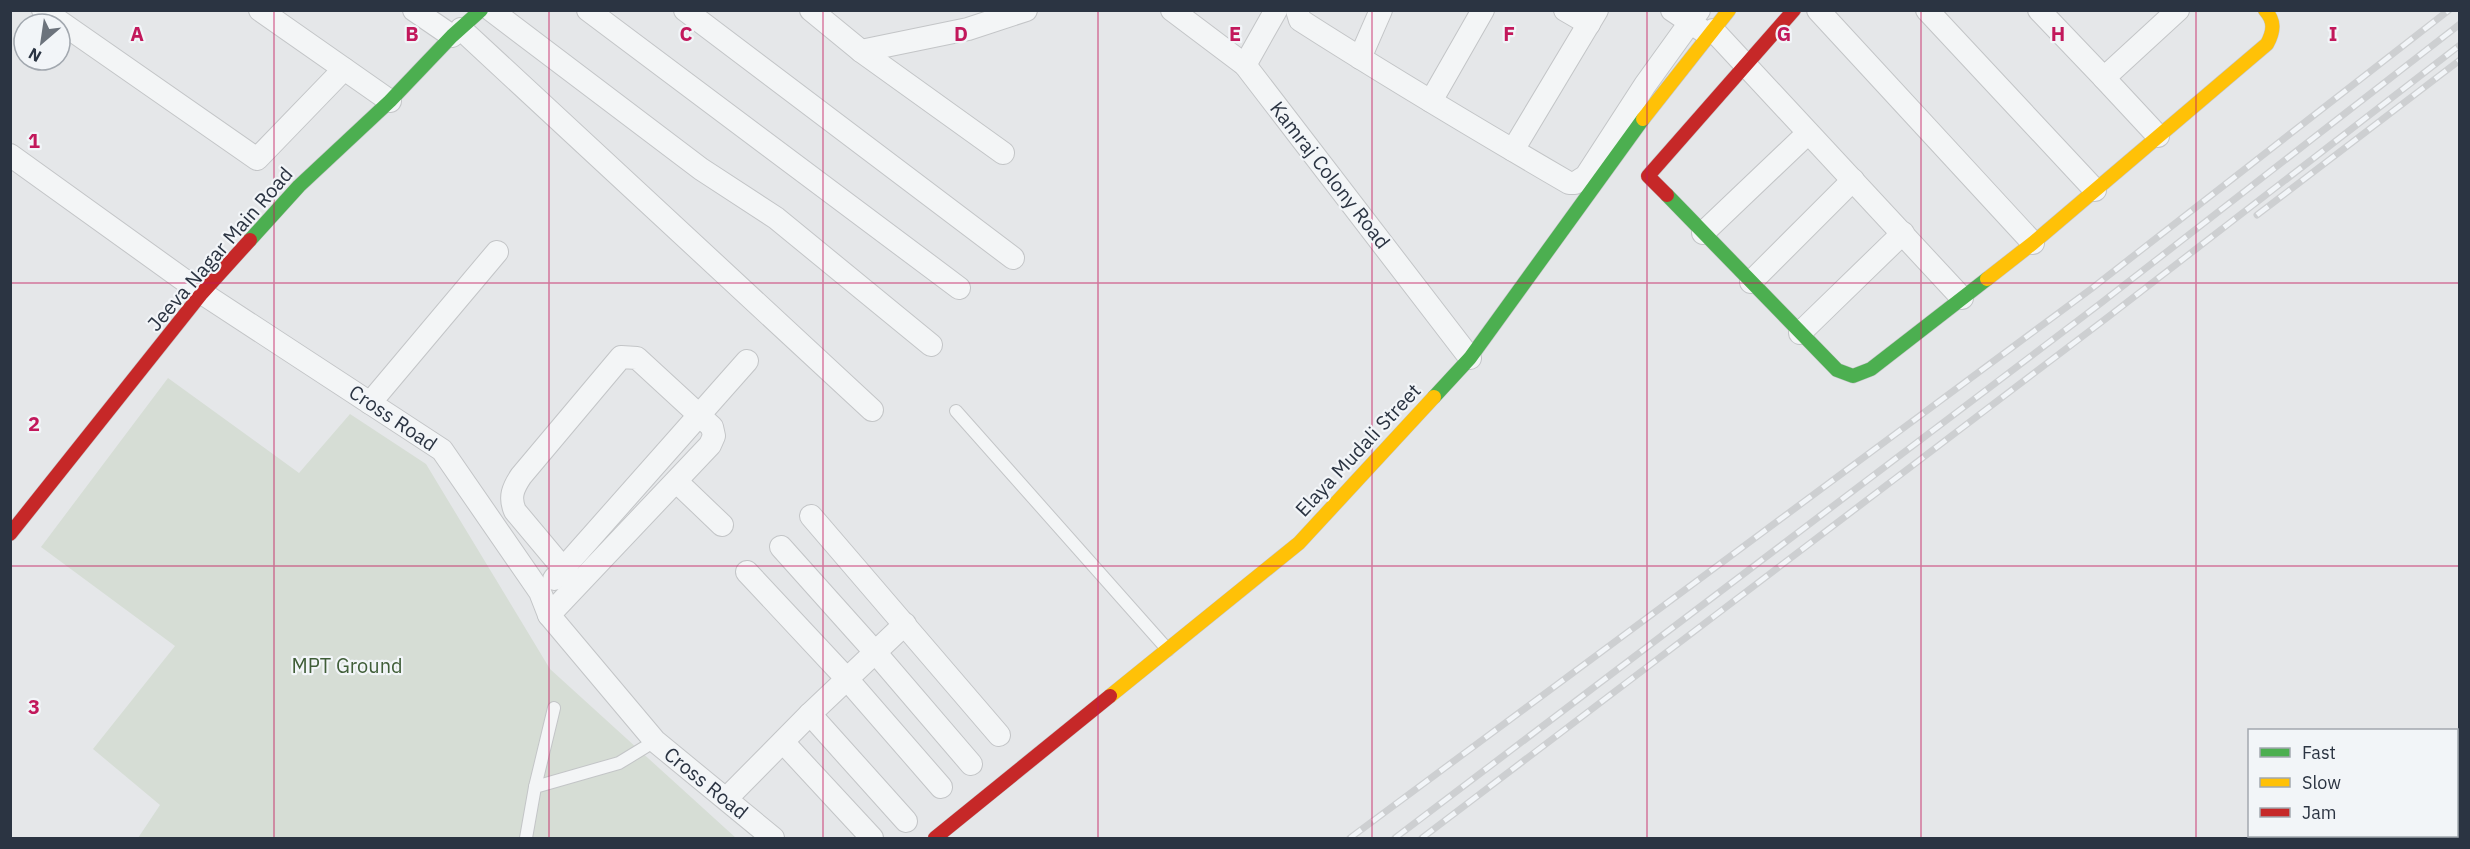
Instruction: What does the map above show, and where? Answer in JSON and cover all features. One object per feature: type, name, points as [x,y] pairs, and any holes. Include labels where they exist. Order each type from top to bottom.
[{"type":"street","points":[[43,10],[256,159],[344,69]]},
{"type":"street","points":[[260,10],[390,101]]},
{"type":"street","points":[[414,10],[456,33],[873,410]]},
{"type":"street","name":"Jeeva Nagar Main Road","points":[[10,534],[202,293],[299,186],[390,101],[481,10]]},
{"type":"street","points":[[490,10],[701,169],[776,218],[931,345]]},
{"type":"street","points":[[588,10],[959,288]]},
{"type":"street","points":[[685,10],[1013,258]]},
{"type":"street","points":[[811,10],[861,51],[1003,153]]},
{"type":"street","points":[[861,51],[968,29],[1026,10]]},
{"type":"street","name":"Kamraj Colony Road","points":[[1172,10],[1245,65],[1470,358]]},
{"type":"street","points":[[1245,65],[1276,10]]},
{"type":"street","points":[[1297,10],[1300,20],[1569,183],[1580,181],[1697,22],[1746,65],[1962,298]]},
{"type":"street","points":[[1360,58],[1381,10]]},
{"type":"street","points":[[1431,101],[1483,10]]},
{"type":"street","points":[[1513,150],[1593,17],[1565,10]]},
{"type":"street","name":"Elaya Mudali Street","points":[[935,838],[1299,543],[1470,358],[1620,147],[1697,22],[1729,10]]},
{"type":"street","points":[[1794,10],[1648,176],[1836,370],[1853,376],[1871,369],[2033,243],[2267,44],[2274,26],[2265,10]]},
{"type":"street","points":[[1927,10],[2095,190]]},
{"type":"street","points":[[2039,10],[2158,136]]},
{"type":"street","points":[[2104,78],[2178,10]]},
{"type":"street","points":[[1821,12],[2033,243]]},
{"type":"street","points":[[1703,233],[1808,133]]},
{"type":"street","name":"Cross Road","points":[[10,155],[202,293],[442,450],[540,592],[549,615],[655,741],[773,838]]},
{"type":"street","points":[[1751,282],[1852,180]]},
{"type":"street","points":[[1800,333],[1903,234]]},
{"type":"street","points":[[370,403],[497,252]]},
{"type":"street","points":[[540,592],[570,577],[677,482],[710,445],[714,436],[712,427],[637,358],[621,357],[521,476],[513,489],[511,502],[515,511],[570,577]]},
{"type":"street","points":[[549,615],[570,577],[698,416],[747,361]]},
{"type":"street","points":[[677,482],[722,525]]},
{"type":"street","points":[[811,516],[999,735]]},
{"type":"street","points":[[781,548],[875,652],[971,765]]},
{"type":"street","points":[[747,572],[847,679],[941,787]]},
{"type":"street","points":[[727,798],[810,714],[905,624]]},
{"type":"street","points":[[810,714],[906,820]]},
{"type":"street","points":[[783,742],[872,838]]},
{"type":"lane","points":[[956,411],[1168,650]]},
{"type":"lane","points":[[526,838],[535,787],[554,708]]},
{"type":"lane","points":[[535,787],[619,763],[655,741]]},
{"type":"green space","name":"MPT Ground","points":[[168,378],[299,473],[350,414],[426,464],[550,669],[736,838],[138,838],[160,805],[93,749],[175,646],[41,547]]},
{"type":"green space","points":[[2458,764],[2459,838],[2356,838],[2458,837]]},
{"type":"railway","points":[[1350,838],[2091,289],[2449,10]]},
{"type":"railway","points":[[1395,838],[2101,303],[2460,24]]},
{"type":"railway","points":[[1422,838],[2108,317],[2460,45]]},
{"type":"railway","points":[[2257,215],[2460,60]]},
{"type":"traffic: fast","points":[[250,240],[299,186],[390,101],[452,36],[481,10]]},
{"type":"traffic: fast","points":[[1434,397],[1470,358],[1643,119]]},
{"type":"traffic: fast","points":[[1667,195],[1837,370],[1853,376],[1871,369],[1987,279]]},
{"type":"traffic: slow","points":[[1643,119],[1729,10]]},
{"type":"traffic: slow","points":[[1987,279],[2033,243],[2267,44],[2272,26],[2271,18],[2265,10]]},
{"type":"traffic: slow","points":[[1110,696],[1299,543],[1434,397]]},
{"type":"traffic: jam","points":[[1667,195],[1648,176],[1794,10]]},
{"type":"traffic: jam","points":[[10,534],[202,293],[250,240]]},
{"type":"traffic: jam","points":[[935,838],[1110,696]]}]
